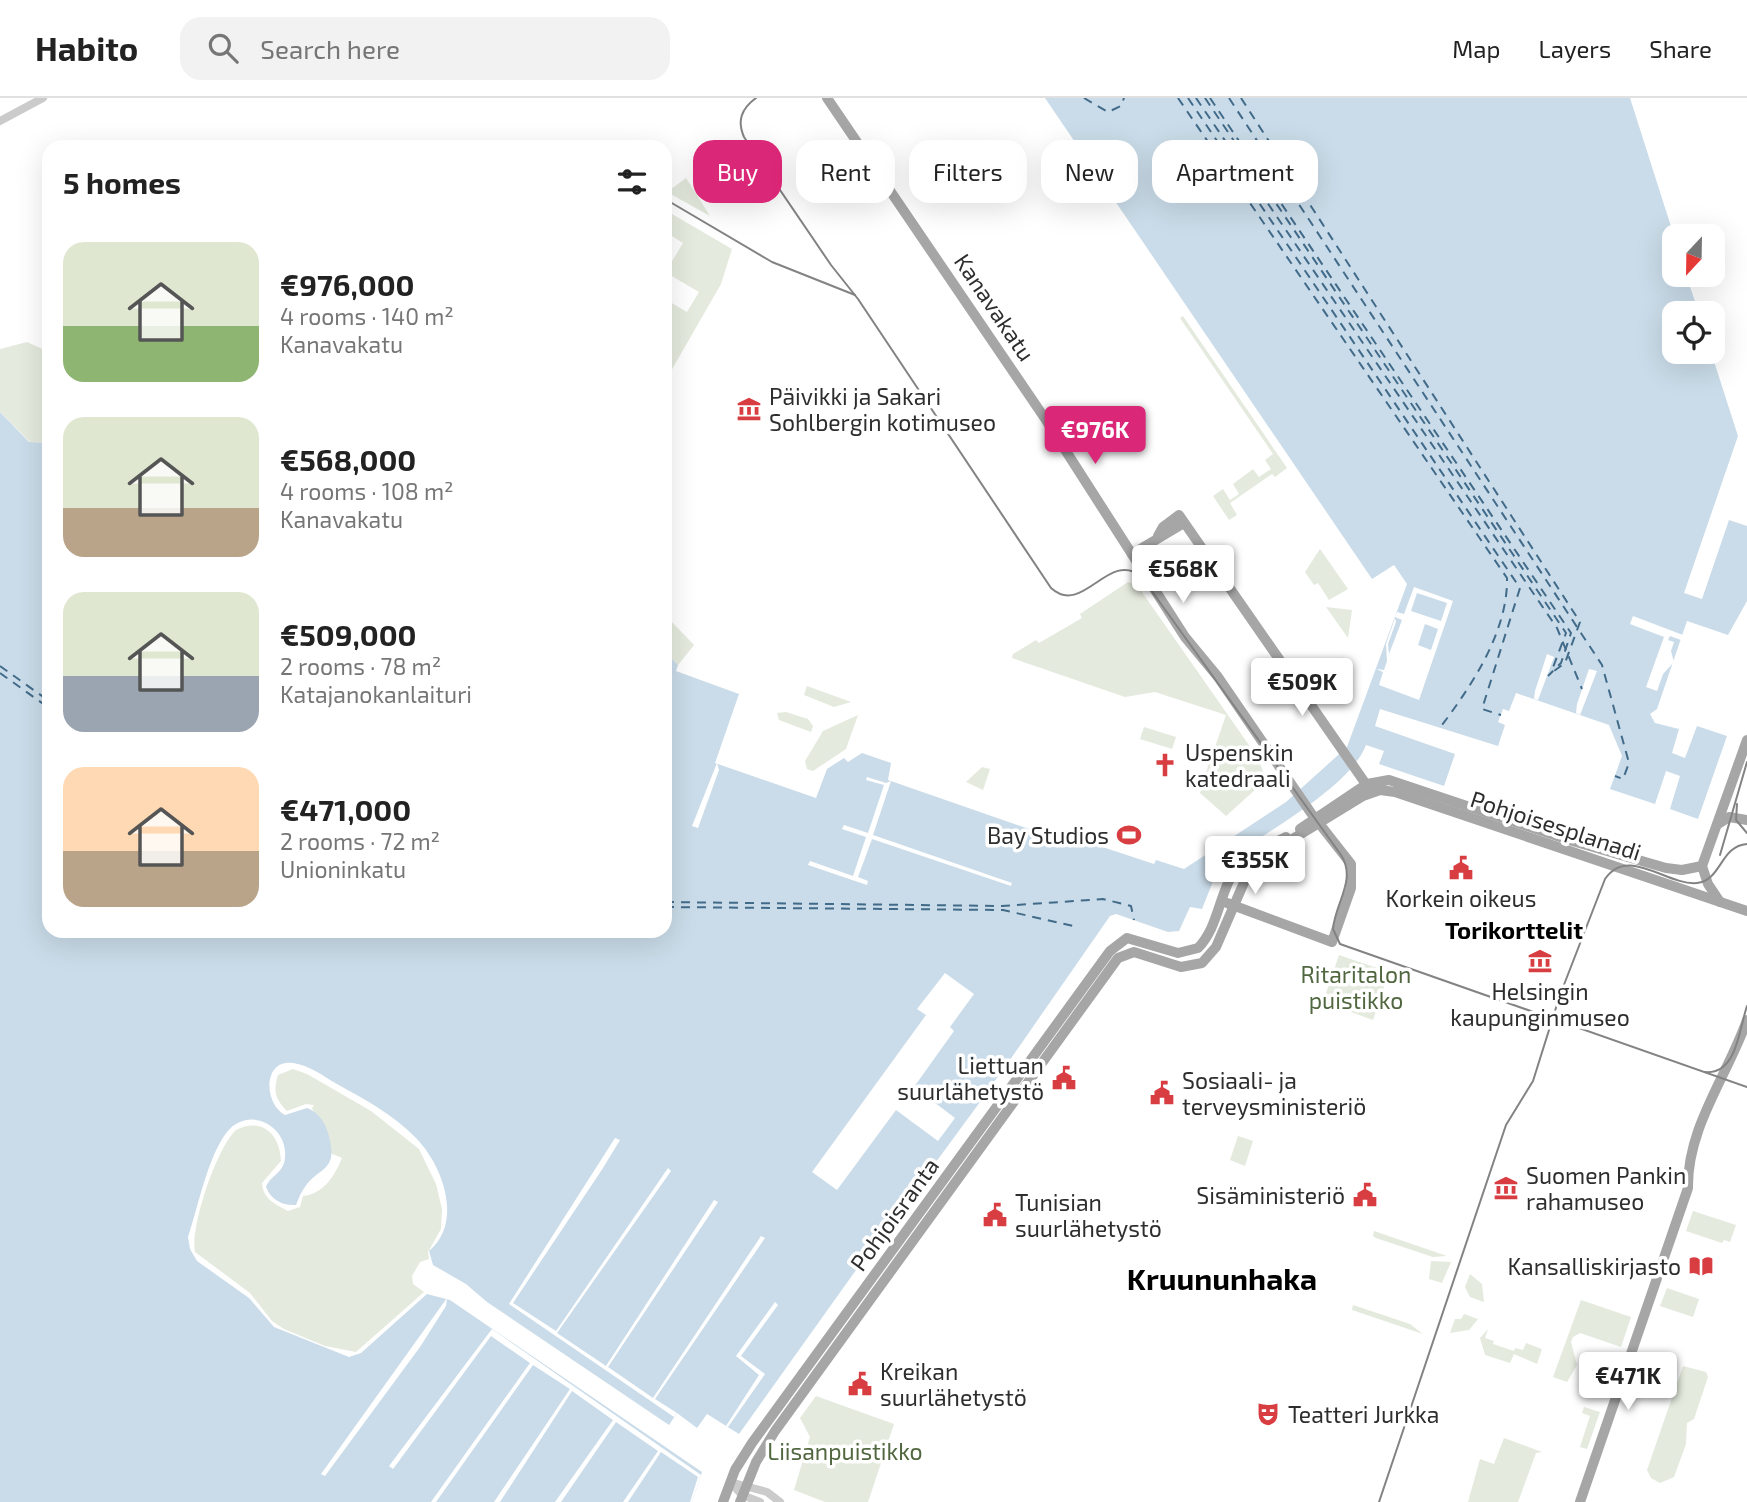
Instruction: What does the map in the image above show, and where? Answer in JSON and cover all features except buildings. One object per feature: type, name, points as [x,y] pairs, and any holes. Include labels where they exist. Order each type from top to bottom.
[{"type":"main road","name":"Kanavakatu","points":[[827,98],[1046,420],[1185,637],[1218,677],[1297,793],[1352,864],[1351,888],[1332,942],[1233,905]]},
{"type":"main road","points":[[1111,957],[1127,938],[1178,953],[1195,950],[1207,936],[1242,862],[1319,822],[1369,788],[1182,519],[1132,554]]},
{"type":"main road","points":[[1723,903],[1708,884],[1702,866],[1747,740]]},
{"type":"main road","name":"Pohjoisesplanadi","points":[[1369,788],[1398,782],[1569,840],[1666,868],[1682,870],[1702,866]]},
{"type":"main road","name":"Pohjoisesplanadi","points":[[1369,788],[1395,792],[1747,911]]},
{"type":"main road","points":[[1718,824],[1728,817],[1747,820]]},
{"type":"main road","points":[[1111,957],[1134,952],[1181,967],[1197,965],[1216,947],[1248,869],[1276,846]]},
{"type":"main road","points":[[1222,901],[1233,905]]},
{"type":"main road","name":"Pohjoisesplanadi","points":[[1723,903],[1747,905]]},
{"type":"main road","name":"Pohjoisranta","points":[[743,1494],[765,1448],[790,1410],[1111,957]]},
{"type":"main road","name":"Pohjoisranta","points":[[723,1502],[730,1482],[752,1443],[1111,957]]},
{"type":"main road","points":[[1580,1502],[1688,1188],[1688,1175],[1700,1127],[1722,1076],[1732,1060],[1747,1020]]},
{"type":"street","points":[[0,121],[43,98]]},
{"type":"street","points":[[730,1482],[743,1494],[761,1502]]},
{"type":"street","points":[[743,1494],[768,1492],[779,1502]]},
{"type":"street","points":[[772,1502],[779,1502]]},
{"type":"green space","points":[[686,178],[693,189],[693,203],[702,203],[710,216],[672,195],[672,188]]},
{"type":"green space","points":[[672,214],[732,249],[721,284],[672,369],[672,303],[687,312],[699,292],[672,276],[672,261],[683,243],[672,236]]},
{"type":"green space","points":[[1183,316],[1287,468],[1275,477],[1272,474],[1230,503],[1237,515],[1229,520],[1213,496],[1223,489],[1230,500],[1239,494],[1233,484],[1253,469],[1259,477],[1271,469],[1265,460],[1273,454],[1180,318]]},
{"type":"green space","points":[[27,342],[42,349],[42,443],[30,442],[0,412],[0,349]]},
{"type":"green space","points":[[1320,549],[1348,589],[1329,600],[1318,583],[1314,585],[1305,572]]},
{"type":"green space","points":[[1128,582],[1137,585],[1258,758],[1266,780],[1226,816],[1200,793],[1209,763],[1199,759],[1203,746],[1214,750],[1226,715],[1155,692],[1125,697],[1012,658],[1013,654],[1036,640],[1039,643],[1082,618],[1080,614]]},
{"type":"green space","points":[[1326,607],[1352,610],[1348,638]]},
{"type":"green space","points":[[672,622],[694,645],[678,665],[672,659]]},
{"type":"green space","points":[[807,686],[851,702],[834,707],[804,695]]},
{"type":"green space","points":[[786,712],[808,719],[813,726],[811,732],[779,720],[777,713]]},
{"type":"green space","points":[[858,715],[846,749],[813,771],[807,769],[805,761],[823,731]]},
{"type":"green space","points":[[1144,727],[1176,737],[1172,749],[1140,739]]},
{"type":"green space","points":[[982,767],[990,769],[983,790],[966,782]]},
{"type":"green space","name":"Ritaritalon puistikko","points":[[1339,955],[1389,972],[1373,1020],[1323,1002]]},
{"type":"green space","points":[[293,1069],[307,1074],[371,1111],[419,1149],[436,1184],[442,1209],[441,1229],[428,1252],[429,1259],[420,1262],[412,1276],[413,1284],[424,1292],[356,1352],[325,1346],[284,1329],[272,1321],[250,1293],[195,1252],[197,1225],[206,1188],[221,1153],[236,1130],[245,1126],[261,1127],[273,1136],[281,1161],[262,1183],[263,1189],[270,1200],[288,1211],[300,1207],[303,1196],[323,1188],[336,1171],[342,1158],[330,1153],[312,1108],[314,1105],[306,1104],[287,1111],[278,1099],[275,1090],[278,1075]]},
{"type":"green space","points":[[1238,1136],[1253,1141],[1245,1166],[1230,1160]]},
{"type":"green space","points":[[1693,1211],[1736,1225],[1730,1242],[1724,1240],[1722,1243],[1686,1231]]},
{"type":"green space","points":[[1374,1231],[1447,1256],[1433,1257],[1376,1238],[1373,1236]]},
{"type":"green space","points":[[1431,1261],[1451,1262],[1442,1283],[1429,1279]]},
{"type":"green space","points":[[1470,1274],[1482,1284],[1484,1302],[1470,1297],[1465,1287]]},
{"type":"green space","points":[[1667,1288],[1699,1299],[1693,1317],[1660,1306]]},
{"type":"green space","points":[[1581,1300],[1631,1317],[1621,1347],[1580,1333],[1573,1337],[1571,1342],[1577,1365],[1567,1382],[1553,1377]]},
{"type":"green space","points":[[1353,1305],[1410,1324],[1423,1334],[1352,1310]]},
{"type":"green space","points":[[1464,1314],[1478,1319],[1469,1330],[1450,1333],[1455,1319],[1461,1319]]},
{"type":"green space","points":[[1488,1329],[1485,1338],[1494,1341],[1493,1344],[1514,1351],[1515,1348],[1523,1350],[1526,1343],[1542,1349],[1537,1364],[1514,1354],[1510,1363],[1485,1355],[1480,1338]]},
{"type":"green space","points":[[1612,1360],[1617,1361],[1606,1394],[1591,1390],[1595,1379],[1586,1376],[1594,1368]]},
{"type":"green space","points":[[1683,1366],[1706,1372],[1708,1377],[1694,1419],[1687,1423],[1686,1444],[1674,1477],[1660,1483],[1651,1478],[1647,1470]]},
{"type":"green space","name":"Liisanpuistikko","points":[[816,1396],[894,1424],[868,1502],[825,1502],[794,1490],[810,1437],[800,1418]]},
{"type":"green space","points":[[1584,1407],[1600,1412],[1587,1449],[1580,1447],[1590,1416],[1582,1413]]},
{"type":"green space","points":[[1504,1438],[1542,1452],[1536,1453],[1518,1502],[1468,1502],[1480,1459],[1494,1464]]},
{"type":"water","points":[[1045,98],[1630,98],[1670,224],[1662,224],[1662,287],[1690,287],[1695,301],[1662,301],[1662,364],[1715,364],[1738,436],[1684,593],[1702,599],[1729,520],[1747,526],[1747,601],[1728,635],[1687,621],[1657,709],[1650,714],[1655,723],[1679,729],[1672,753],[1685,758],[1697,726],[1727,736],[1698,819],[1670,809],[1680,776],[1666,771],[1655,804],[1610,789],[1622,756],[1609,725],[1516,693],[1509,711],[1503,709],[1498,722],[1505,725],[1498,746],[1380,709],[1375,726],[1455,754],[1444,786],[1379,764],[1384,751],[1366,745],[1357,761],[1323,795],[1278,827],[1216,865],[1218,869],[1202,909],[1190,907],[1179,931],[1168,932],[1116,914],[1110,916],[1005,1067],[981,1096],[983,1098],[933,1166],[931,1165],[739,1434],[707,1414],[697,1428],[677,1413],[669,1425],[487,1302],[466,1284],[433,1265],[429,1251],[445,1226],[447,1211],[441,1179],[426,1150],[398,1122],[368,1102],[310,1068],[293,1063],[283,1064],[271,1075],[270,1093],[273,1102],[285,1115],[307,1108],[318,1115],[328,1133],[331,1146],[329,1162],[326,1168],[309,1182],[296,1205],[282,1203],[274,1199],[266,1187],[284,1163],[284,1146],[280,1136],[274,1128],[256,1120],[236,1124],[227,1132],[214,1154],[188,1237],[190,1249],[197,1261],[249,1298],[274,1327],[349,1357],[361,1353],[427,1294],[450,1300],[702,1472],[692,1502],[0,1502],[0,412],[29,442],[42,443],[42,938],[672,938],[672,659],[678,665],[676,671],[739,694],[715,763],[816,798],[827,769],[844,758],[848,762],[862,753],[891,763],[888,780],[1055,838],[1057,832],[1154,864],[1156,860],[1184,869],[1286,802],[1347,747],[1407,584],[1394,565],[1372,579],[1116,203],[1138,203],[1138,140],[1074,140]]},
{"type":"pier","points":[[1414,587],[1453,601],[1419,700],[1379,685],[1383,672],[1376,669],[1384,670],[1387,661],[1386,644],[1395,618],[1388,644],[1389,654],[1402,620],[1395,617],[1397,612],[1404,614]],"holes":[[[1417,593],[1447,603],[1441,621],[1411,611]],[[1425,624],[1438,629],[1431,650],[1418,645]]]},
{"type":"pier","points":[[1633,616],[1683,635],[1681,640],[1670,636],[1668,640],[1674,642],[1671,651],[1674,662],[1663,674],[1657,691],[1646,687],[1664,637],[1630,624]]},
{"type":"pier","points":[[1547,654],[1554,657],[1538,700],[1534,699],[1535,691]]},
{"type":"pier","points":[[1589,669],[1597,671],[1580,715],[1576,713],[1577,704]]},
{"type":"pier","points":[[717,763],[719,770],[698,828],[692,826]]},
{"type":"pier","points":[[867,777],[886,783],[891,781],[873,835],[1012,883],[1011,886],[872,839],[858,877],[868,881],[867,885],[808,865],[810,861],[853,876],[866,837],[842,829],[844,825],[868,833],[884,785],[866,780]]},
{"type":"pier","points":[[945,973],[974,994],[950,1027],[954,1031],[914,1087],[955,1118],[938,1141],[896,1110],[837,1190],[812,1172],[926,1015],[917,1009]]},
{"type":"pier","points":[[615,1138],[620,1140],[603,1168],[513,1303],[556,1331],[668,1168],[671,1171],[557,1333],[606,1366],[714,1200],[718,1202],[608,1367],[653,1398],[761,1236],[765,1238],[655,1399],[677,1413],[674,1417],[509,1304]]},
{"type":"pier","points":[[447,1298],[446,1306],[420,1347],[325,1476],[321,1474]]},
{"type":"pier","points":[[775,1302],[778,1305],[741,1356],[765,1374],[728,1427],[726,1426],[759,1375],[736,1356]]},
{"type":"pier","points":[[492,1329],[701,1475],[692,1502],[698,1477],[661,1452],[628,1502],[623,1502],[658,1451],[616,1422],[561,1502],[555,1502],[613,1420],[572,1391],[500,1502],[494,1502],[570,1389],[533,1365],[436,1502],[431,1502],[530,1363],[491,1336],[393,1469],[389,1466]]},
{"type":"ferry route","points":[[1084,98],[1108,112],[1121,106],[1124,98]]},
{"type":"ferry route","points":[[1178,98],[1507,578],[1501,618],[1485,658],[1439,729]]},
{"type":"ferry route","points":[[1188,98],[1520,588],[1482,709],[1501,715]]},
{"type":"ferry route","points":[[1196,98],[1557,628],[1582,689]]},
{"type":"ferry route","points":[[1205,98],[1566,633],[1552,670]]},
{"type":"ferry route","points":[[1210,98],[1571,633],[1561,663],[1548,676]]},
{"type":"ferry route","points":[[1229,98],[1602,665],[1629,763],[1623,779],[1615,776]]},
{"type":"ferry route","points":[[1241,98],[1580,622],[1565,663],[1554,671]]},
{"type":"ferry route","points":[[0,666],[42,696]]},
{"type":"ferry route","points":[[0,673],[42,703]]},
{"type":"ferry route","points":[[672,902],[1002,906],[1103,899],[1131,906],[1134,920]]},
{"type":"ferry route","points":[[672,907],[1003,910],[1073,926]]},
{"type":"tram line","points":[[756,98],[747,106],[742,116],[744,137],[831,265],[858,299],[1051,588],[1063,595],[1074,595],[1118,571],[1129,570],[1141,576],[1341,855],[1347,873],[1346,883],[1333,929],[1340,944],[1747,1087]]},
{"type":"tram line","points":[[672,203],[772,262],[855,295]]},
{"type":"tram line","points":[[1720,855],[1747,762]]},
{"type":"tram line","points":[[1737,804],[1736,820],[1747,833]]},
{"type":"tram line","points":[[1379,1502],[1506,1125],[1533,1081],[1560,995],[1605,879],[1614,870],[1636,866],[1673,879],[1697,883],[1712,876],[1731,851],[1747,844]]},
{"type":"tram line","points":[[1705,1072],[1716,1071],[1730,1058],[1739,1038],[1747,1006]]},
{"type":"place","name":"Päivikki ja Sakari Sohlbergin kotimuseo","points":[[749,409]]},
{"type":"place","name":"Uspenskin katedraali","points":[[1165,765]]},
{"type":"place","name":"Bay Studios","points":[[1129,835]]},
{"type":"place","name":"Korkein oikeus","points":[[1461,868]]},
{"type":"place","name":"Helsingin kaupunginmuseo","points":[[1540,961]]},
{"type":"place","name":"Liettuan suurlähetystö","points":[[1064,1078]]},
{"type":"place","name":"Sosiaali- ja terveysministeriö","points":[[1162,1093]]},
{"type":"place","name":"Suomen Pankin rahamuseo","points":[[1506,1188]]},
{"type":"place","name":"Sisäministeriö","points":[[1365,1195]]},
{"type":"place","name":"Tunisian suurlähetystö","points":[[995,1215]]},
{"type":"place","name":"Kansalliskirjasto","points":[[1701,1266]]},
{"type":"place","name":"Kreikan suurlähetystö","points":[[860,1384]]},
{"type":"place","name":"Teatteri Jurkka","points":[[1268,1414]]},
{"type":"district","name":"Torikorttelit","points":[[1514,929]]},
{"type":"district","name":"Kruununhaka","points":[[1222,1278]]}]
